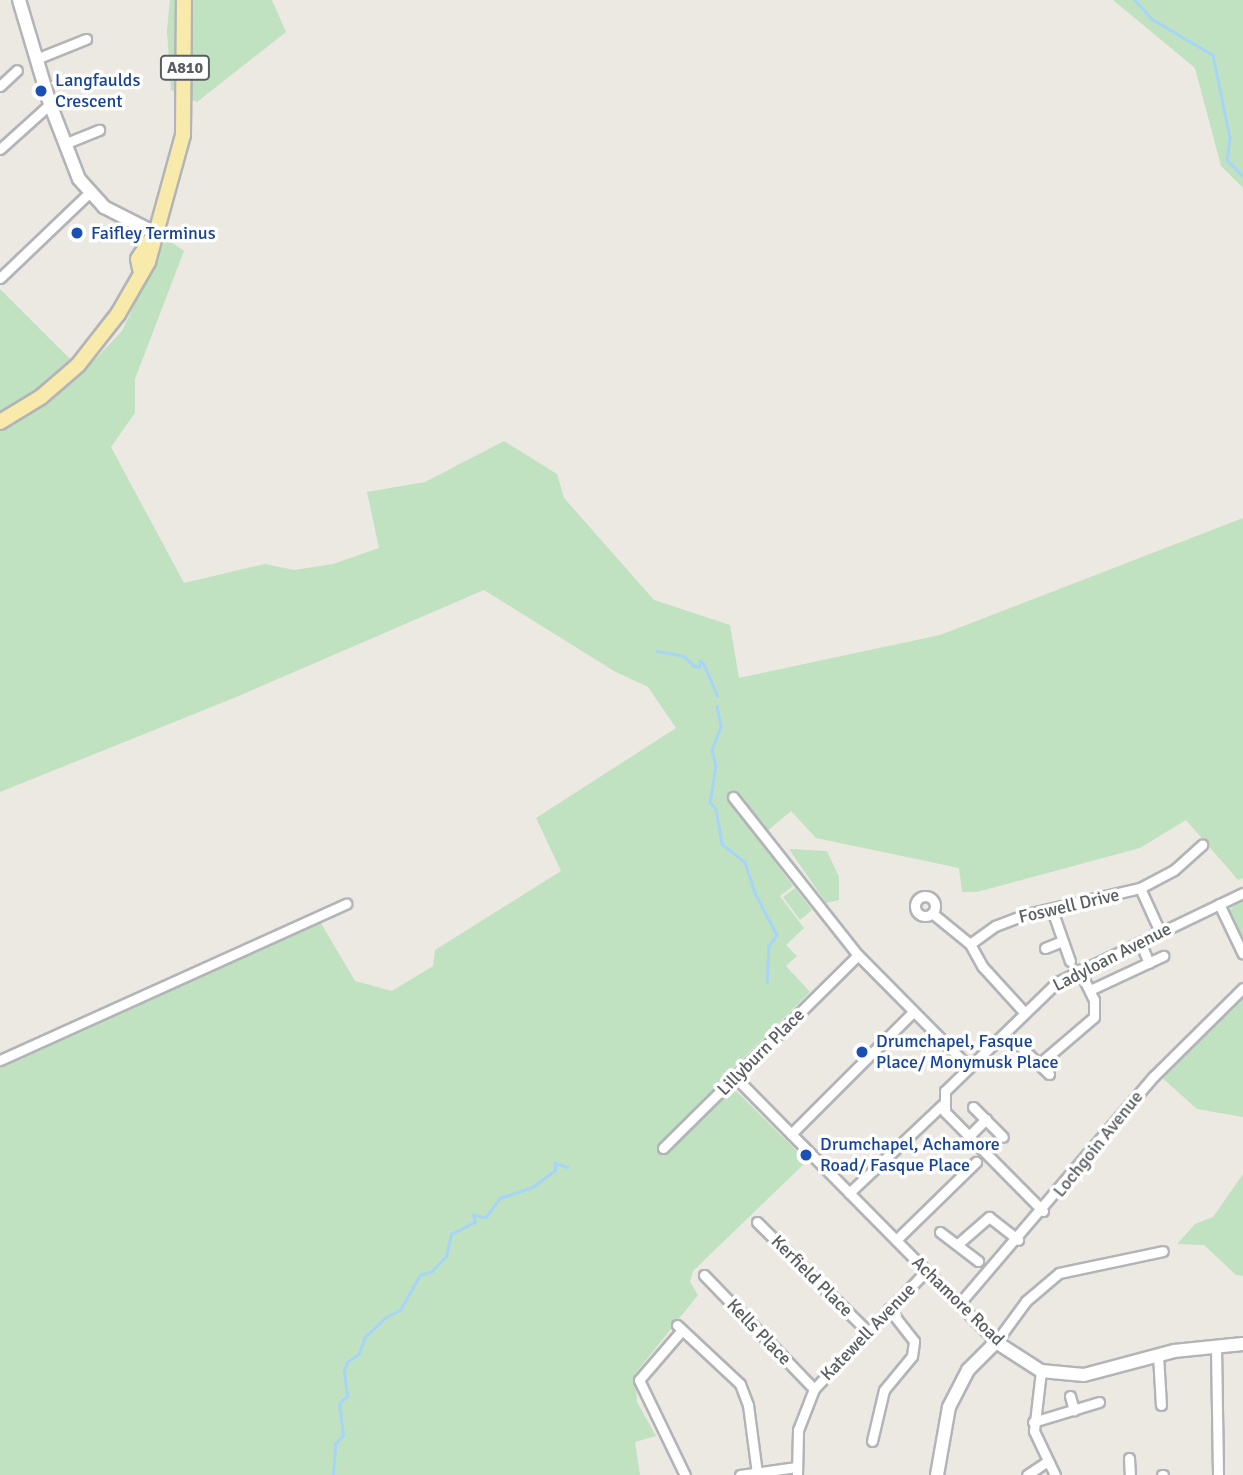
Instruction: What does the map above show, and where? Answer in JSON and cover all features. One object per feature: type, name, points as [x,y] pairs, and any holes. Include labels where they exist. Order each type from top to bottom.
[{"type":"main road","name":"A810","points":[[0,422],[41,397],[78,365],[118,314],[140,269],[148,262],[183,135],[184,0]]},
{"type":"main road","name":"A810","points":[[140,269],[138,259],[155,233]]},
{"type":"street","points":[[19,0],[64,144],[89,193],[137,227],[155,233]]},
{"type":"street","points":[[36,59],[86,39]]},
{"type":"street","points":[[0,86],[17,70]]},
{"type":"street","points":[[0,149],[50,104]]},
{"type":"street","points":[[64,144],[99,130]]},
{"type":"street","points":[[0,278],[89,193]]},
{"type":"street","points":[[137,227],[144,246]]},
{"type":"street","points":[[733,797],[858,955],[968,1066]]},
{"type":"street","name":"Foswell Drive","points":[[970,944],[1008,921],[1140,888],[1174,870],[1202,845]]},
{"type":"street","points":[[1140,888],[1160,932]]},
{"type":"street","name":"Ladyloan Avenue","points":[[849,1193],[942,1104],[945,1091],[1023,1012],[1079,969],[1243,893]]},
{"type":"street","points":[[0,1060],[346,904]]},
{"type":"street","points":[[1219,904],[1243,954]]},
{"type":"street","points":[[1052,910],[1060,942],[1070,961]]},
{"type":"street","points":[[932,913],[970,944],[990,976],[1023,1012]]},
{"type":"street","points":[[1045,948],[1060,942]]},
{"type":"street","points":[[1143,950],[1149,962]]},
{"type":"street","name":"Lillyburn Place","points":[[663,1148],[858,955]]},
{"type":"street","points":[[1090,990],[1163,956]]},
{"type":"street","points":[[1039,1064],[1065,1038],[1089,1026],[1096,1012],[1090,990],[1079,969]]},
{"type":"street","name":"Lochgoin Avenue","points":[[959,1304],[1043,1211],[1154,1076],[1243,988]]},
{"type":"street","points":[[792,1134],[913,1012]]},
{"type":"street","points":[[1016,1042],[1049,1074]]},
{"type":"street","name":"Achamore Road","points":[[736,1078],[996,1342],[1041,1371],[1083,1375],[1158,1355],[1243,1344]]},
{"type":"street","points":[[942,1104],[968,1136],[1043,1211]]},
{"type":"street","points":[[973,1107],[1003,1137]]},
{"type":"street","points":[[968,1136],[986,1119]]},
{"type":"street","points":[[896,1240],[976,1162]]},
{"type":"street","points":[[959,1243],[989,1217],[1018,1240]]},
{"type":"street","name":"Kerfield Place","points":[[757,1222],[867,1331]]},
{"type":"street","points":[[940,1232],[959,1243],[978,1261]]},
{"type":"street","points":[[937,1475],[949,1407],[968,1370],[996,1342],[1026,1301],[1059,1273],[1163,1251]]},
{"type":"street","name":"Katewell Avenue","points":[[797,1471],[798,1430],[814,1389],[926,1271]]},
{"type":"street","name":"Kells Place","points":[[704,1275],[814,1389]]},
{"type":"street","points":[[872,1441],[884,1390],[912,1356],[914,1341],[907,1327],[889,1309]]},
{"type":"street","points":[[685,1475],[639,1381],[680,1327],[740,1384],[748,1405],[757,1473]]},
{"type":"street","points":[[1216,1346],[1218,1475]]},
{"type":"street","points":[[1158,1355],[1161,1405]]},
{"type":"street","points":[[1041,1371],[1033,1422],[1046,1462],[1055,1475]]},
{"type":"street","points":[[1070,1396],[1074,1410]]},
{"type":"street","points":[[1033,1422],[1099,1402]]},
{"type":"street","points":[[1129,1458],[1130,1475]]},
{"type":"street","points":[[1027,1475],[1046,1462]]},
{"type":"street","points":[[740,1475],[797,1471]]},
{"type":"green space","points":[[170,0],[272,0],[286,32],[197,102],[171,90],[167,30]]},
{"type":"green space","points":[[1113,0],[1243,0],[1243,188],[1221,166],[1195,68]]},
{"type":"green space","points":[[166,238],[184,251],[135,379],[135,413],[111,447],[184,583],[265,564],[294,570],[333,564],[379,548],[367,492],[425,482],[504,441],[557,474],[564,498],[654,600],[730,625],[739,678],[940,635],[1243,518],[1243,878],[1238,880],[1186,820],[1140,848],[977,892],[962,892],[959,868],[816,838],[791,811],[758,839],[793,886],[780,896],[804,928],[786,945],[797,956],[786,966],[810,992],[723,1078],[807,1161],[693,1271],[690,1282],[698,1295],[635,1374],[637,1402],[656,1436],[635,1442],[640,1475],[0,1475],[0,1058],[318,918],[355,981],[392,991],[433,966],[435,950],[561,871],[536,818],[676,728],[648,687],[614,671],[484,590],[234,698],[0,792],[0,289],[83,372],[122,331]]},
{"type":"green space","points":[[789,849],[827,851],[839,877],[839,900],[826,903]]},
{"type":"green space","points":[[795,888],[812,910],[800,920],[783,897]]},
{"type":"green space","points":[[1243,898],[1243,945],[1228,911]]},
{"type":"green space","points":[[1243,994],[1243,1117],[1197,1109],[1160,1076]]},
{"type":"green space","points":[[1243,1174],[1243,1276],[1236,1275],[1204,1245],[1177,1244],[1195,1224],[1213,1217]]},
{"type":"waterway","points":[[1135,0],[1152,19],[1213,55],[1230,138],[1227,160],[1243,176]]},
{"type":"waterway","points":[[657,651],[684,656],[694,666],[699,667],[700,661],[704,664],[717,695]]},
{"type":"waterway","points":[[717,706],[721,727],[712,750],[716,766],[710,802],[716,809],[722,844],[745,862],[755,893],[777,935],[769,946],[767,982]]},
{"type":"waterway","points":[[333,1475],[335,1444],[343,1435],[339,1404],[347,1396],[344,1371],[347,1362],[359,1354],[365,1337],[386,1317],[400,1310],[420,1275],[432,1271],[446,1256],[451,1234],[475,1222],[473,1215],[486,1217],[500,1198],[534,1186],[555,1170],[555,1163],[567,1167]]},
{"type":"place","name":"Langfaulds Crescent","points":[[41,91]]},
{"type":"place","name":"Faifley Terminus","points":[[77,233]]},
{"type":"place","name":"Drumchapel, Fasque Place/ Monymusk Place","points":[[862,1052]]},
{"type":"place","name":"Drumchapel, Achamore Road/ Fasque Place","points":[[806,1155]]}]
